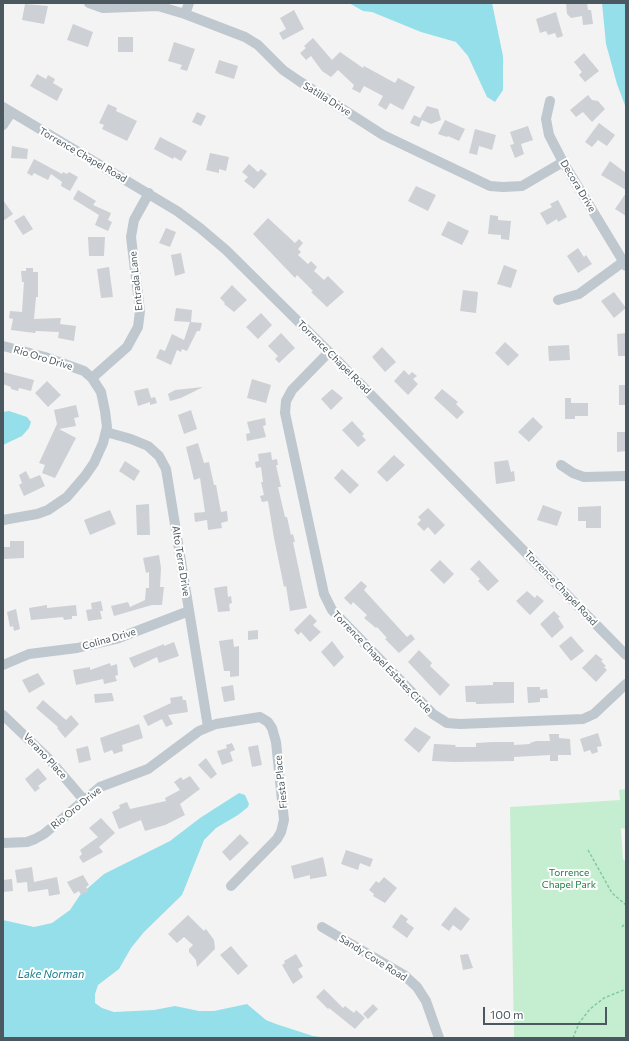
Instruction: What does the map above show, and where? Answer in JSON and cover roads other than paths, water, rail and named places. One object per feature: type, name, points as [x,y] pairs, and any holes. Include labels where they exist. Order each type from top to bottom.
[{"type":"street","name":"Satilla Drive","points":[[89,3],[103,8],[158,6],[185,14],[252,41],[299,81],[378,132],[490,186],[522,186],[563,162]]},
{"type":"street","points":[[185,14],[189,3]]},
{"type":"street","name":"Decora Drive","points":[[550,101],[546,119],[547,127],[563,162],[624,264]]},
{"type":"street","points":[[3,125],[7,110]]},
{"type":"street","name":"Torrence Chapel Road","points":[[7,110],[149,193],[200,228],[221,246],[329,352],[626,655]]},
{"type":"street","name":"Entrada Lane","points":[[92,378],[128,347],[138,327],[140,311],[131,237],[135,216],[149,193]]},
{"type":"street","points":[[558,300],[580,294],[624,264]]},
{"type":"street","name":"Rio Oro Drive","points":[[3,346],[73,366],[84,371],[98,386],[104,405],[106,432],[94,463],[77,488],[67,497],[48,510],[37,514],[3,520]]},
{"type":"street","name":"Torrence Chapel Estates Circle","points":[[329,352],[292,390],[286,401],[285,413],[324,594],[332,610],[433,714],[447,723],[460,724],[583,718],[594,714],[626,684]]},
{"type":"street","name":"Alto Terra Drive","points":[[106,432],[143,443],[154,451],[163,462],[170,488],[208,727]]},
{"type":"street","points":[[561,465],[573,473],[584,477],[626,476]]},
{"type":"street","name":"Colina Drive","points":[[3,665],[29,654],[78,648],[116,639],[189,611]]},
{"type":"street","name":"Verano Place","points":[[3,715],[48,758],[84,800]]},
{"type":"street","name":"Fiesta Place","points":[[208,727],[237,719],[260,717],[268,722],[272,728],[279,761],[284,800],[283,828],[269,848],[231,886]]},
{"type":"street","name":"Rio Oro Drive","points":[[3,843],[27,842],[35,839],[84,800],[107,784],[148,769],[193,735],[208,727]]},
{"type":"street","name":"Sandy Cove Road","points":[[322,927],[404,975],[417,987],[426,1001],[439,1038]]},
{"type":"water","points":[[349,3],[492,3],[503,56],[503,90],[495,102],[487,97],[468,56],[456,42],[421,32],[372,12],[363,11]]},
{"type":"water","points":[[602,3],[626,3],[626,108],[617,84],[606,44]]},
{"type":"water","points":[[9,411],[27,417],[31,422],[29,428],[22,436],[3,445],[3,412]]},
{"type":"water","name":"Lake Norman","points":[[239,793],[245,795],[249,804],[248,807],[238,815],[216,828],[204,840],[182,895],[144,932],[131,948],[119,969],[98,985],[95,994],[95,1003],[102,1008],[114,1012],[154,1010],[175,1006],[199,1011],[214,1011],[247,1004],[266,1020],[313,1036],[330,1038],[3,1038],[3,920],[34,927],[52,923],[70,910],[80,895],[104,874],[170,841],[200,818]]},
{"type":"park label","name":"Torrence Chapel Park","points":[[569,878]]}]
